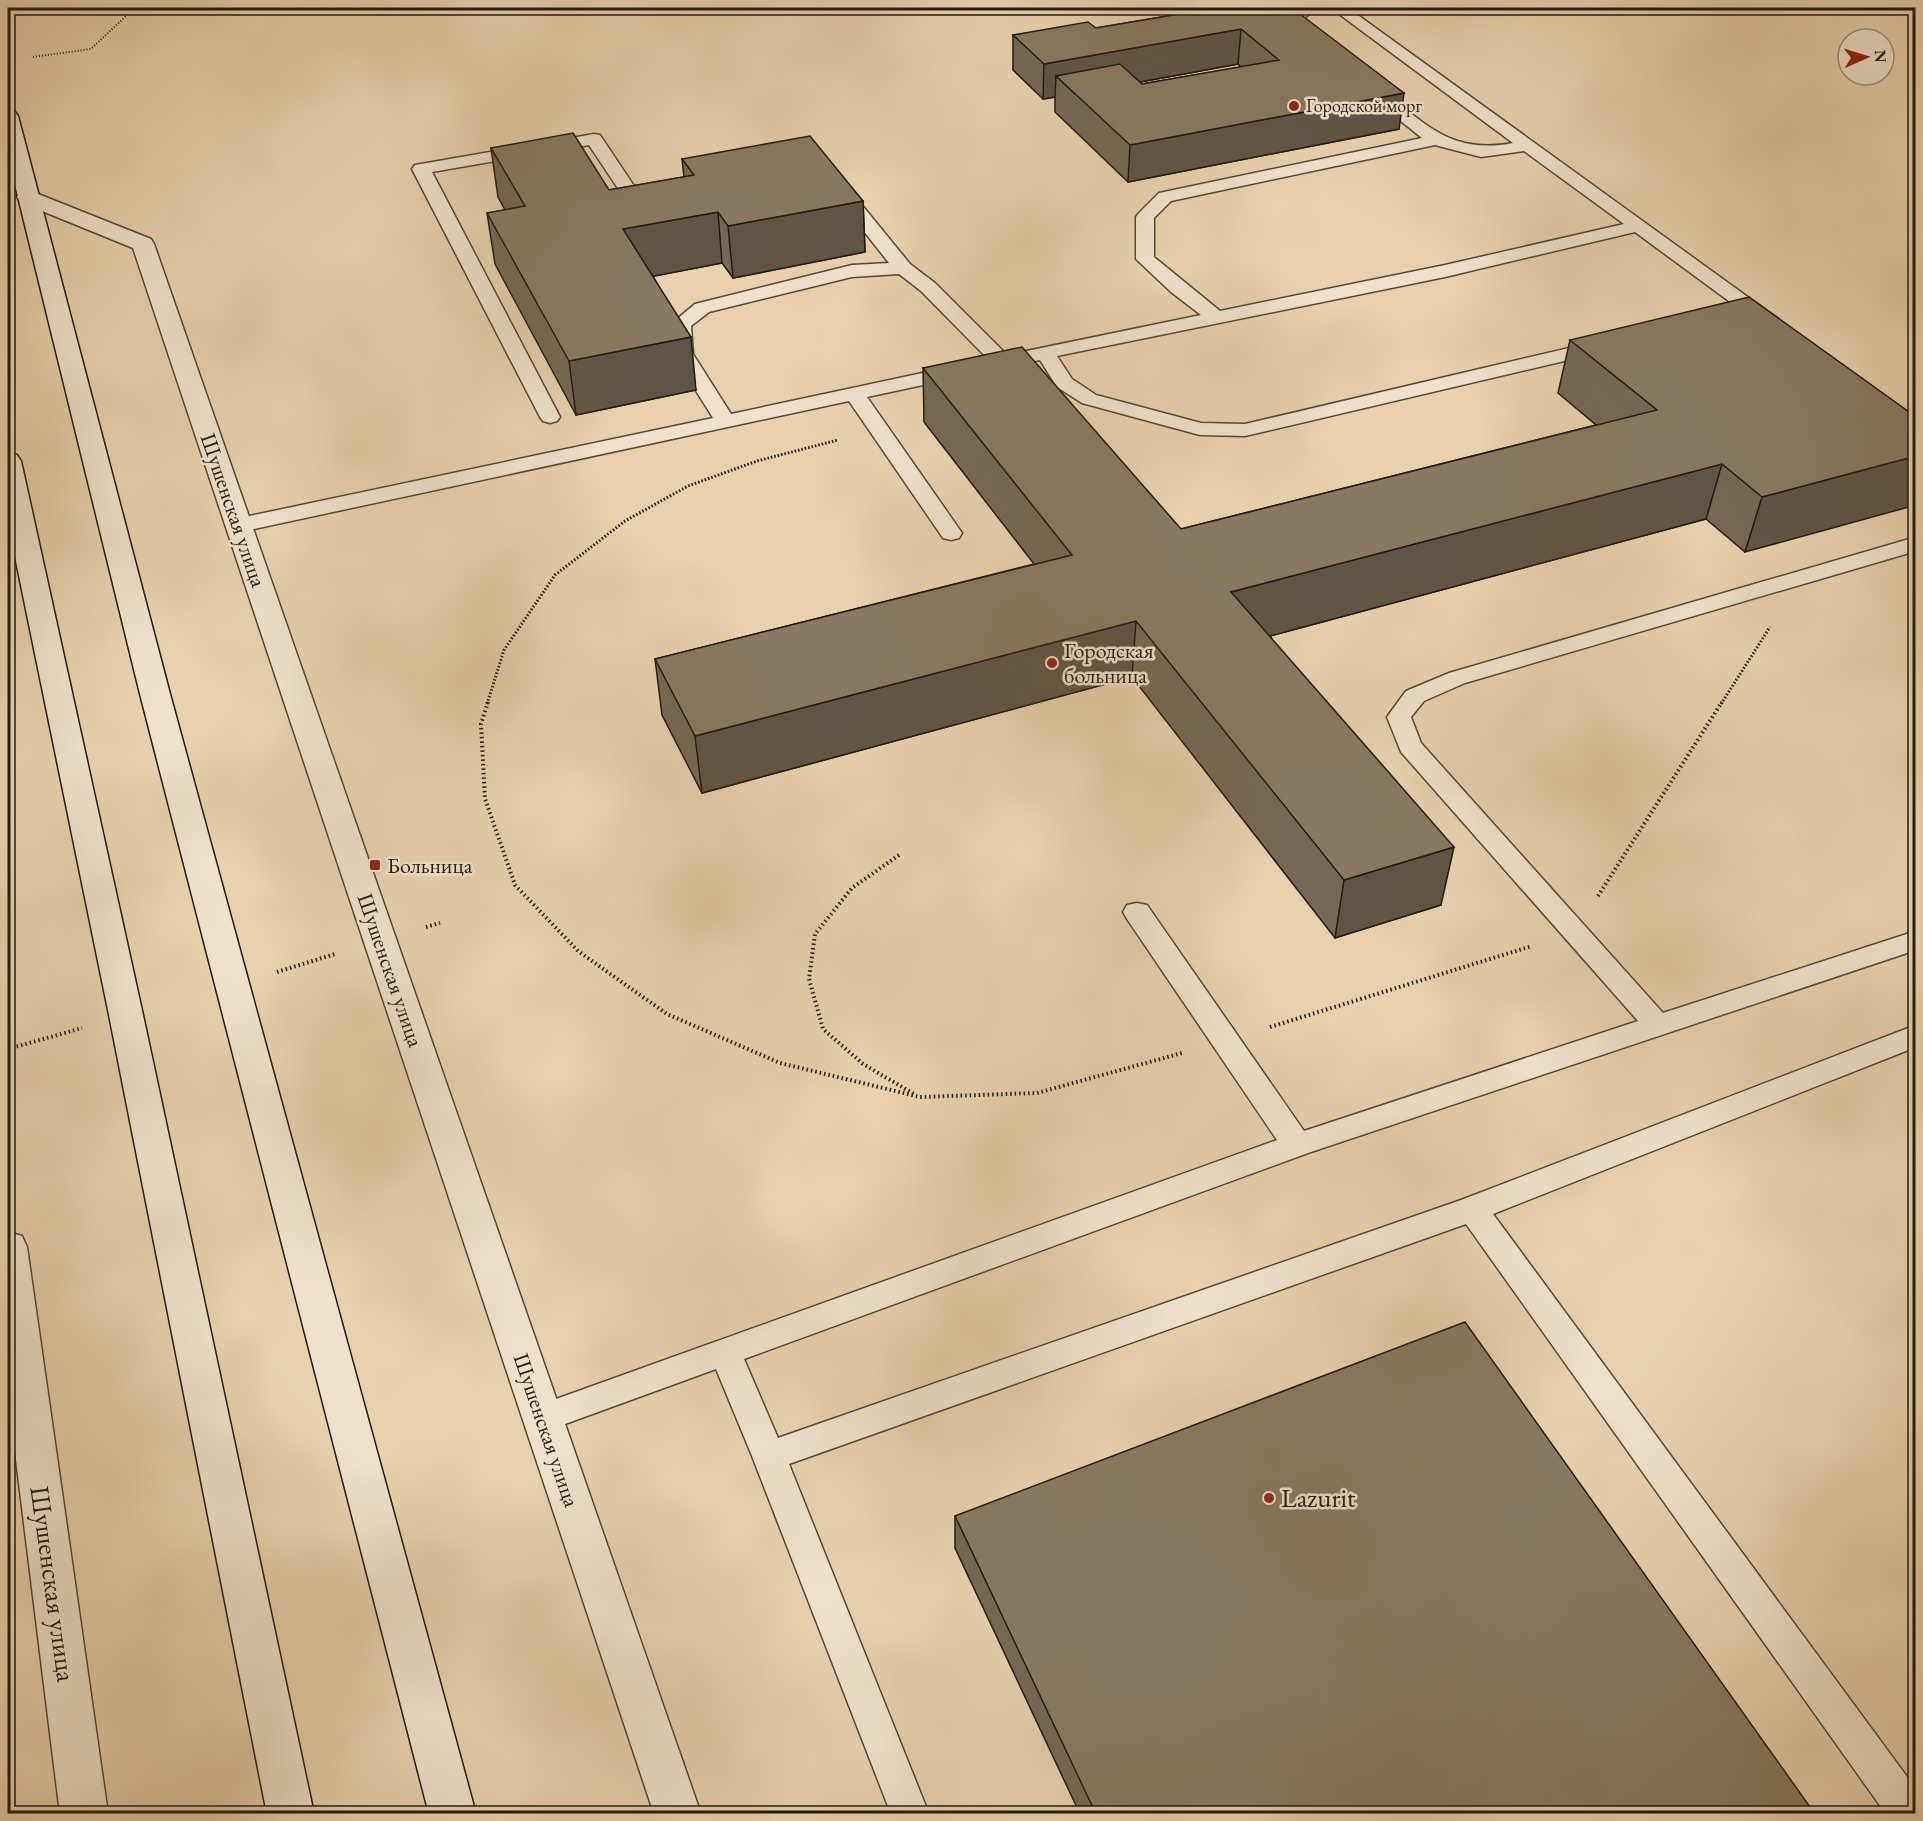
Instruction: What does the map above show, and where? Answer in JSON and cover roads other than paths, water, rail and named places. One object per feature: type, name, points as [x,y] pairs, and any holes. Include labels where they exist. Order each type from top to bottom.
[{"type":"street","points":[[8,116],[155,694],[453,1814]]},
{"type":"street","name":"Шушенская улица","points":[[28,197],[143,244],[678,1814]]},
{"type":"street","points":[[8,460],[131,1038],[291,1814]]},
{"type":"street","name":"Шушенская улица","points":[[8,1247],[18,1403],[84,1814]]},
{"type":"lane","points":[[1311,8],[1302,10],[1286,23],[1314,45]]},
{"type":"lane","points":[[1339,8],[1782,331]]},
{"type":"lane","points":[[1361,81],[1436,140],[1469,152],[1502,151],[1528,146]]},
{"type":"lane","points":[[550,417],[421,169],[594,139],[643,213],[667,209]]},
{"type":"lane","points":[[1217,318],[1145,259],[1145,217],[1165,197],[1436,140]]},
{"type":"lane","points":[[831,179],[903,268],[928,287],[1002,362]]},
{"type":"lane","points":[[240,525],[725,420],[1445,271],[1639,226]]},
{"type":"lane","points":[[725,420],[683,354],[681,324],[702,308],[786,286],[852,271],[903,268]]},
{"type":"lane","points":[[1730,316],[1753,311]]},
{"type":"lane","points":[[1045,353],[1065,383],[1089,399],[1200,429],[1245,430],[1626,340]]},
{"type":"lane","points":[[854,393],[951,533]]},
{"type":"lane","points":[[1658,1026],[1410,746],[1399,717],[1415,696],[1457,678],[1916,544]]},
{"type":"lane","points":[[1137,912],[1297,1145]]},
{"type":"lane","points":[[543,1418],[1297,1145],[1916,940]]},
{"type":"lane","points":[[769,1456],[1472,1209],[1916,1035]]},
{"type":"lane","points":[[1472,1209],[1910,1814]]},
{"type":"lane","points":[[725,1352],[769,1456],[910,1814]]},
{"type":"place","name":"Городской морг","points":[[1294,106]]},
{"type":"place","name":"Городская больница","points":[[1052,663]]},
{"type":"place","name":"Больница","points":[[375,865]]},
{"type":"place","name":"Lazurit","points":[[1269,1498]]}]
